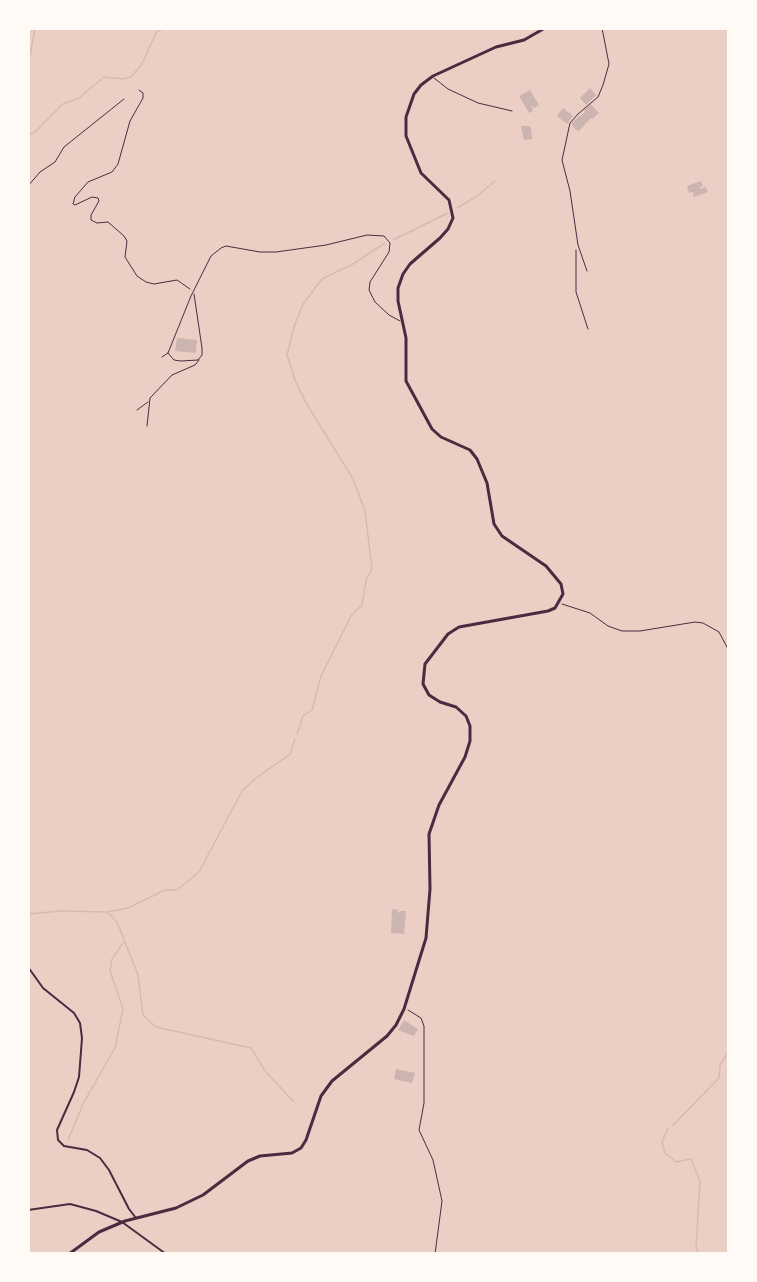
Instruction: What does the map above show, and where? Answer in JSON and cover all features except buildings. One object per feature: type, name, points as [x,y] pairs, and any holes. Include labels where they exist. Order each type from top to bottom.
[{"type":"main road","points":[[69,1254],[99,1232],[122,1222],[176,1208],[203,1195],[248,1161],[260,1156],[292,1153],[301,1148],[321,1096],[332,1081],[375,1047],[396,1025],[412,986],[426,938],[430,889],[429,834],[439,806],[465,757],[470,741],[470,726],[466,716],[456,707],[440,702],[429,695],[423,684],[425,664],[444,639],[459,627],[548,611],[555,608],[563,594],[561,584],[553,574],[502,537],[494,524],[487,483],[477,459],[470,450],[441,437],[432,429],[406,381],[406,338],[398,301],[398,288],[410,264],[448,229],[453,218],[449,200],[421,173],[406,136],[406,117],[414,94],[433,76],[495,47],[524,40],[545,28]]},
{"type":"street","points":[[28,967],[43,988],[76,1014],[81,1026],[79,1077],[57,1130],[58,1141],[63,1146],[86,1149],[99,1156],[136,1218]]},
{"type":"street","points":[[28,1210],[70,1204],[96,1211],[122,1222],[166,1254]]},
{"type":"lane","points":[[586,271],[578,245],[570,186],[562,166],[563,149],[568,141],[570,123],[598,97],[603,85],[609,64],[602,28]]},
{"type":"lane","points":[[433,76],[448,89],[478,103],[512,111]]},
{"type":"lane","points":[[162,357],[168,353],[212,256],[226,246],[260,252],[276,252],[309,248],[366,235],[380,235],[388,239],[390,248],[386,260],[370,282],[369,293],[389,315],[402,322]]},
{"type":"lane","points":[[137,410],[149,402],[150,398],[172,375],[195,365],[200,358],[202,348],[194,292]]},
{"type":"lane","points":[[168,353],[174,360],[191,361],[200,358]]},
{"type":"lane","points":[[147,426],[150,398]]},
{"type":"path","points":[[139,90],[143,93],[143,99],[130,120],[118,164],[112,172],[88,182],[75,196],[73,204],[92,197],[98,198],[99,201],[91,215],[91,220],[97,223],[108,222],[124,236],[127,241],[125,257],[137,276],[154,284],[177,280],[194,292]]},
{"type":"path","points":[[28,186],[40,172],[53,164],[64,147],[124,99]]},
{"type":"path","points":[[578,245],[574,260],[576,292],[588,329]]},
{"type":"path","points":[[559,603],[591,613],[608,626],[622,631],[640,632],[695,622],[703,623],[719,632],[729,649]]},
{"type":"path","points":[[408,1010],[421,1018],[424,1026],[424,1103],[419,1130],[433,1160],[442,1201],[435,1254]]},
{"type":"shaded area","points":[[28,29],[728,29],[728,1253],[29,1253]]},
{"type":"waterway","points":[[28,67],[35,28]]},
{"type":"waterway","points":[[28,135],[35,132],[63,104],[79,98],[104,77],[124,79],[131,77],[142,64],[157,31],[168,28]]},
{"type":"waterway","points":[[457,208],[476,197],[495,181]]},
{"type":"waterway","points":[[393,240],[448,213]]},
{"type":"waterway","points":[[297,734],[303,716],[312,710],[321,676],[351,616],[362,605],[366,580],[372,569],[365,511],[353,479],[305,401],[287,355],[303,304],[322,279],[353,264],[385,243]]},
{"type":"waterway","points":[[28,914],[60,911],[107,912],[128,908],[165,890],[177,890],[199,872],[242,791],[290,754],[295,739]]},
{"type":"waterway","points":[[108,913],[117,922],[138,975],[143,1015],[156,1027],[251,1048],[265,1071],[293,1101]]},
{"type":"waterway","points":[[68,1140],[84,1102],[115,1048],[123,1009],[110,971],[112,959],[123,943]]},
{"type":"waterway","points":[[673,1125],[719,1078],[720,1065],[728,1052]]},
{"type":"waterway","points":[[668,1128],[662,1142],[665,1153],[676,1162],[691,1159],[700,1181],[696,1248],[699,1254]]}]
